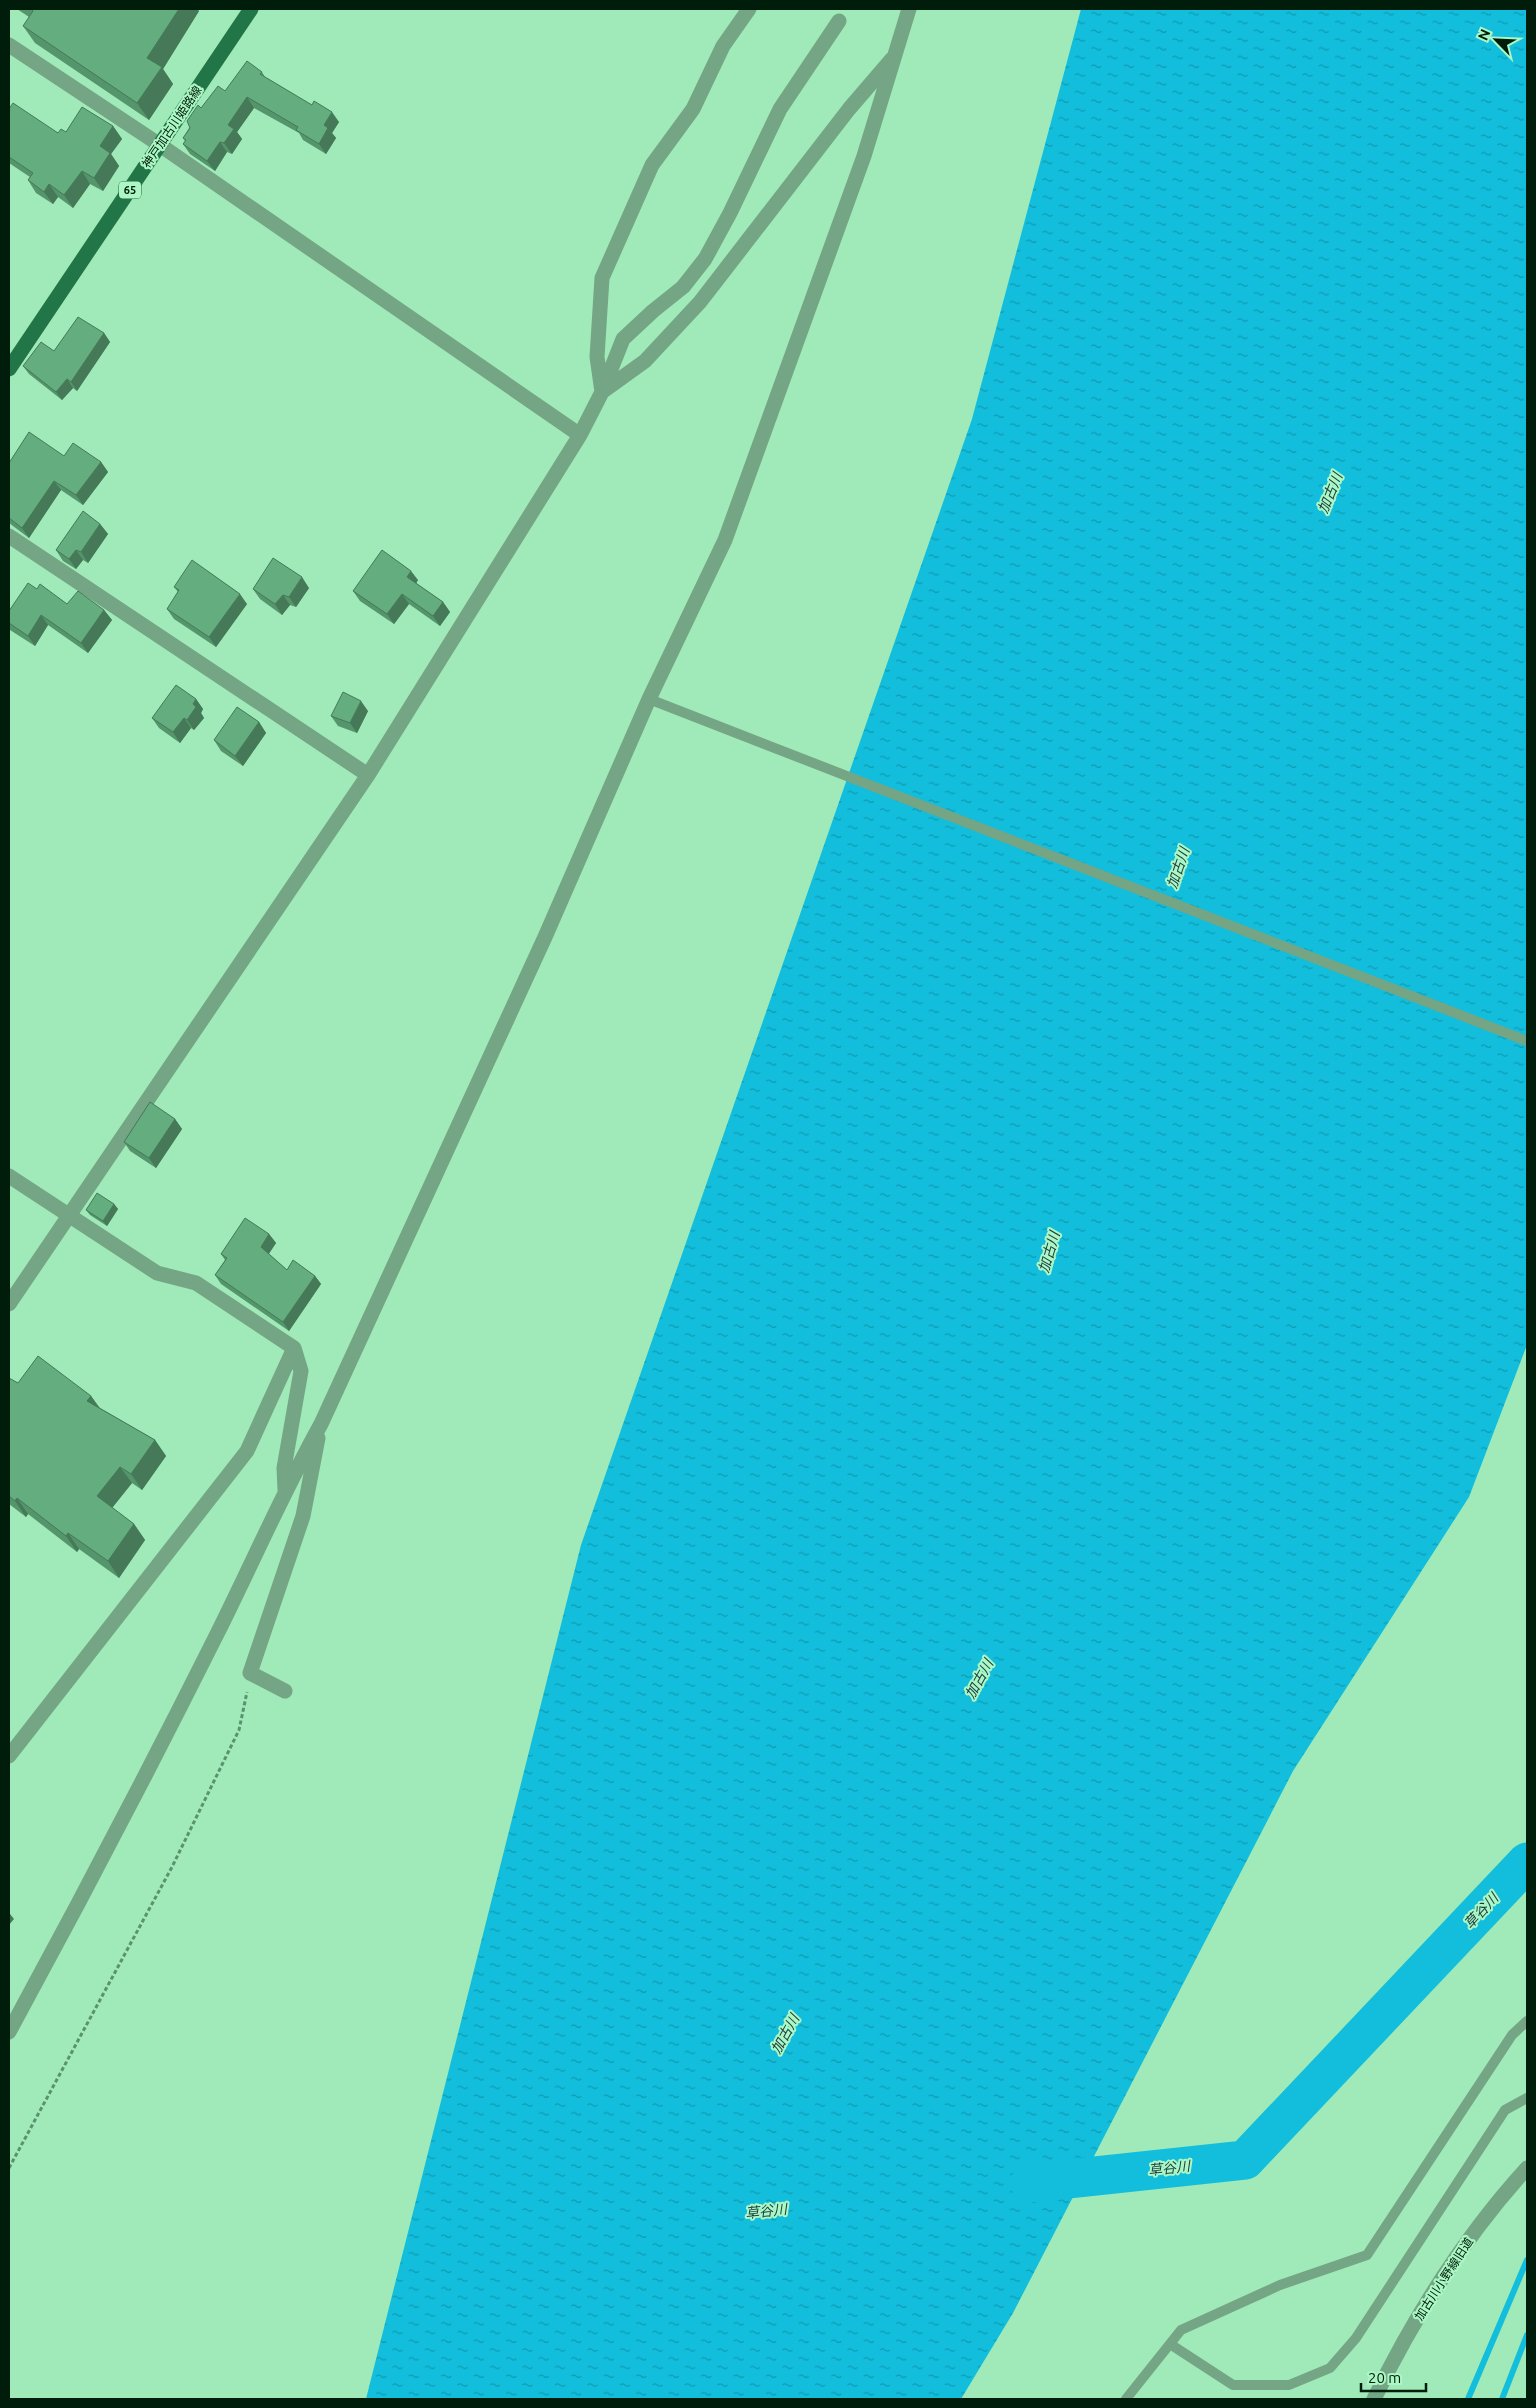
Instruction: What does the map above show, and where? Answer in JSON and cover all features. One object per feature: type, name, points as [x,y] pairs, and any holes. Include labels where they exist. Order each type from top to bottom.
[{"type":"main road","name":"神戸加古川姫路線","points":[[9,369],[251,9]]},
{"type":"street","points":[[602,392],[597,357],[602,278],[652,165],[693,109],[723,46],[749,9]]},
{"type":"street","points":[[9,2032],[150,1767],[321,1424],[546,937],[649,699],[725,540],[861,165],[910,9]]},
{"type":"street","points":[[9,1304],[67,1215],[368,775],[580,436],[602,392],[624,339],[653,311],[683,287],[705,259],[730,213],[780,109],[839,21]]},
{"type":"street","points":[[9,46],[160,145],[580,436]]},
{"type":"street","points":[[602,392],[645,361],[700,302],[849,110],[896,54]]},
{"type":"street","points":[[9,536],[368,775]]},
{"type":"street","points":[[9,1176],[157,1273],[196,1283],[294,1348],[301,1371],[284,1468],[285,1494]]},
{"type":"street","points":[[9,1756],[247,1451],[294,1348]]},
{"type":"street","points":[[285,1691],[250,1673],[303,1516],[321,1424]]},
{"type":"street","name":"加古川小野線旧道","points":[[1374,2399],[1392,2362],[1451,2265],[1504,2193],[1527,2168]]},
{"type":"lane","points":[[649,699],[1527,1041]]},
{"type":"lane","points":[[1126,2399],[1181,2330],[1280,2284],[1366,2254],[1512,2035],[1527,2021]]},
{"type":"lane","points":[[1170,2344],[1233,2385],[1289,2385],[1330,2368],[1356,2338],[1505,2110],[1527,2098]]},
{"type":"path","points":[[9,2168],[172,1867],[239,1730],[250,1673]]},
{"type":"water","name":"加古川","points":[[1081,9],[1527,9],[1527,1345],[1469,1497],[1293,1771],[1013,2313],[961,2399],[366,2399],[581,1545],[972,419]]},
{"type":"building","points":[[31,9],[179,9],[147,58],[162,67],[137,103],[23,26],[33,11]]},
{"type":"building","points":[[247,61],[262,72],[260,74],[312,105],[314,101],[332,112],[324,125],[328,128],[319,144],[296,130],[298,127],[247,97],[228,125],[234,129],[224,143],[220,142],[207,161],[183,144],[186,140],[183,138],[190,128],[187,121],[198,105],[201,108],[218,86],[225,91]]},
{"type":"building","points":[[13,103],[58,133],[61,129],[66,132],[82,107],[113,126],[100,146],[110,153],[94,178],[82,171],[64,195],[49,184],[44,192],[28,180],[33,173],[9,157],[9,109]]},
{"type":"building","points":[[78,317],[104,333],[71,382],[67,379],[56,392],[23,366],[41,342],[54,351]]},
{"type":"building","points":[[29,432],[64,456],[73,443],[101,462],[76,495],[54,481],[22,528],[9,518],[9,463]]},
{"type":"building","points":[[83,511],[100,524],[81,552],[76,550],[69,559],[56,550]]},
{"type":"building","points":[[382,550],[411,571],[407,577],[443,602],[433,616],[402,594],[387,614],[353,591]]},
{"type":"building","points":[[273,558],[302,577],[289,597],[283,595],[275,604],[253,589]]},
{"type":"building","points":[[192,560],[240,594],[209,637],[167,609],[179,590],[174,587]]},
{"type":"building","points":[[28,583],[37,589],[40,584],[67,604],[78,591],[104,610],[81,643],[41,615],[28,636],[9,623],[9,611]]},
{"type":"building","points":[[176,685],[196,699],[193,704],[196,707],[187,720],[184,718],[173,732],[152,718]]},
{"type":"building","points":[[343,692],[361,701],[350,723],[331,716]]},
{"type":"building","points":[[237,707],[259,722],[235,756],[214,740]]},
{"type":"building","points":[[150,1102],[175,1119],[149,1158],[124,1142]]},
{"type":"building","points":[[97,1193],[114,1204],[103,1221],[86,1210]]},
{"type":"building","points":[[245,1218],[269,1234],[261,1247],[287,1270],[293,1260],[315,1276],[283,1322],[215,1275],[227,1258],[221,1254]]},
{"type":"building","points":[[38,1356],[91,1396],[87,1401],[155,1440],[131,1474],[120,1467],[97,1496],[134,1524],[108,1561],[68,1533],[66,1536],[17,1498],[15,1501],[9,1496],[9,1378],[18,1383]]},
{"type":"waterway","name":"草谷川","points":[[1030,2183],[1245,2160],[1527,1862]]},
{"type":"waterway","points":[[1468,2399],[1527,2260]]},
{"type":"waterway","points":[[1502,2399],[1527,2335]]}]
